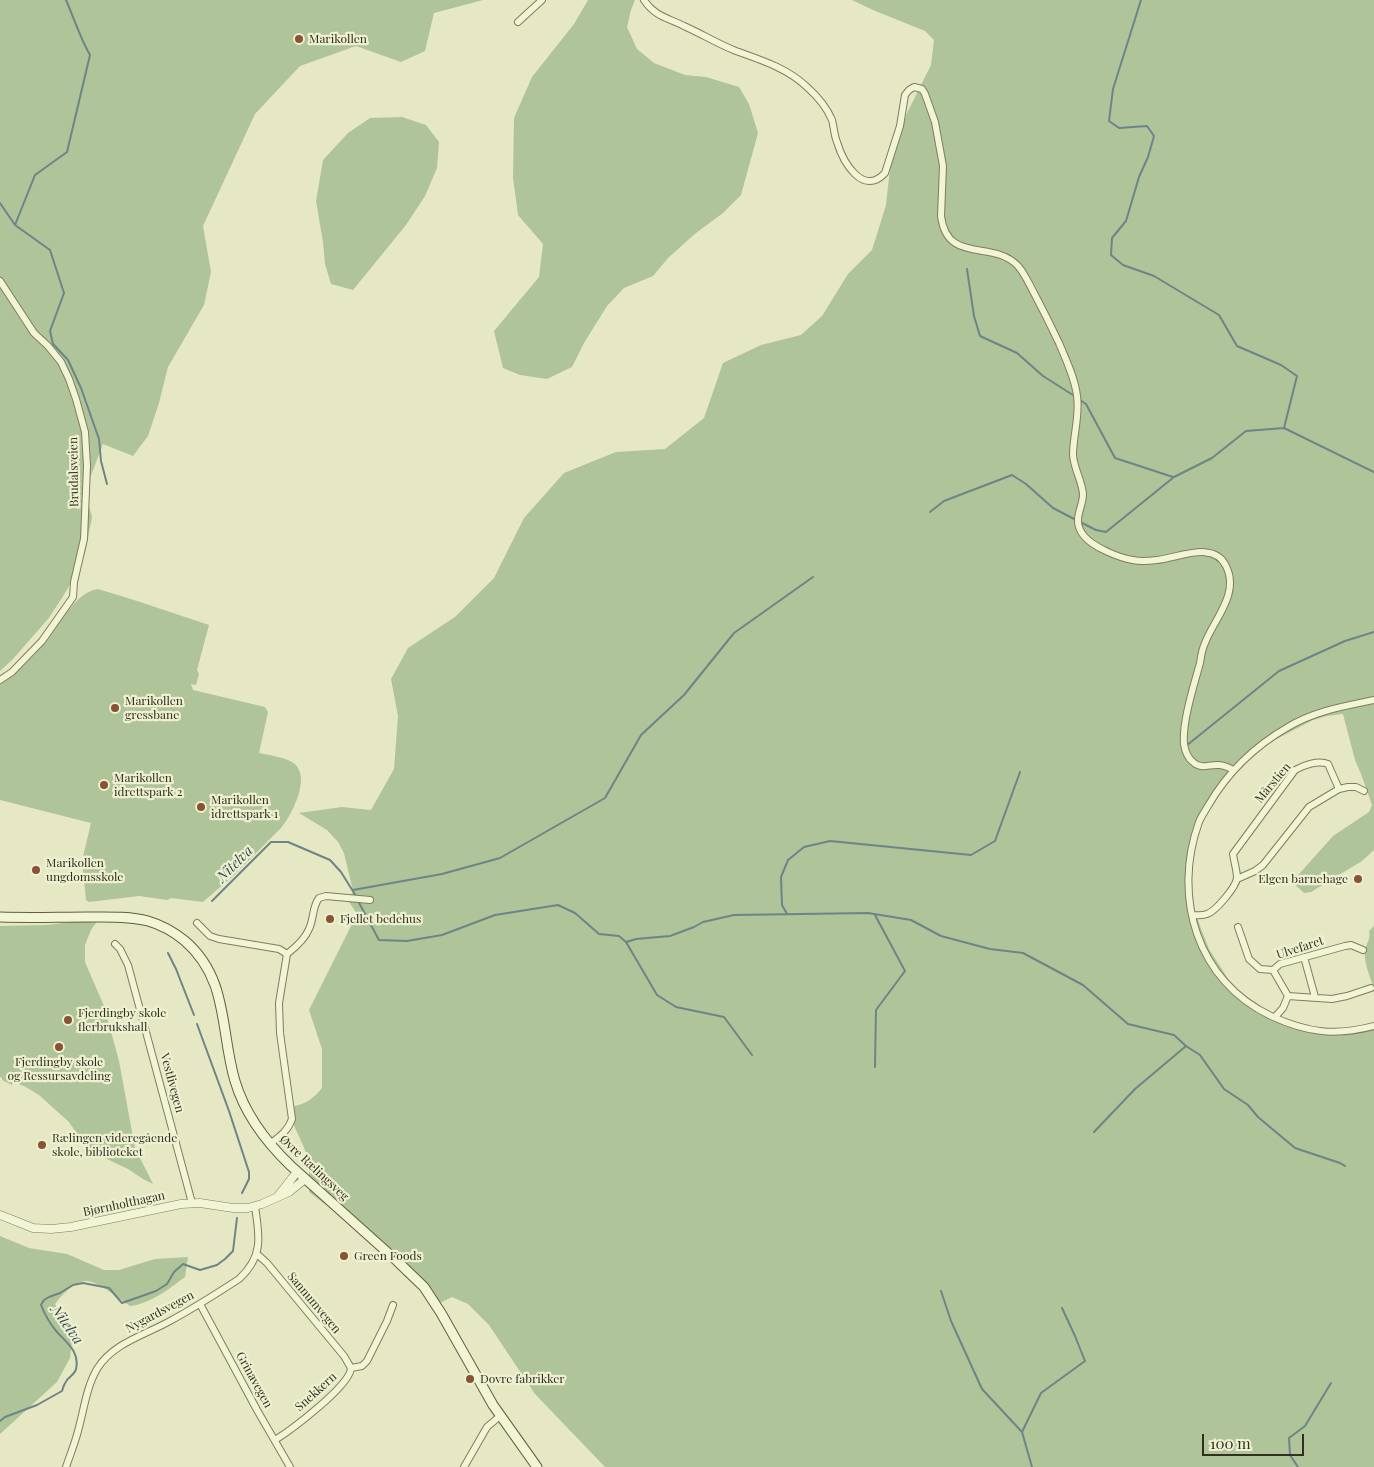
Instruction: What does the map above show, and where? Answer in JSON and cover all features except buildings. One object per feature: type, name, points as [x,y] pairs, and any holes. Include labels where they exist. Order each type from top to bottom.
[{"type":"main road","name":"Øvre Rælingsveg","points":[[0,917],[126,918],[146,920],[155,923],[182,939],[199,956],[214,982],[221,1004],[226,1043],[236,1082],[249,1114],[270,1144],[304,1179],[402,1265],[424,1287],[500,1416],[537,1467]]},
{"type":"street","points":[[518,22],[542,0]]},
{"type":"street","points":[[644,0],[649,9],[664,17],[703,37],[777,67],[806,86],[824,107],[831,119],[845,162],[858,177],[867,181],[880,179],[886,173],[900,126],[905,95],[914,87],[926,94],[935,122],[944,166],[942,223],[947,234],[951,239],[967,249],[1000,254],[1018,267],[1028,281],[1046,317],[1074,382],[1078,406],[1074,462],[1083,493],[1078,520],[1084,536],[1101,548],[1120,557],[1133,560],[1156,560],[1195,552],[1205,552],[1216,555],[1226,564],[1230,578],[1229,591],[1226,602],[1204,644],[1188,709],[1184,743],[1189,758],[1198,765],[1203,767],[1222,764],[1234,770]]},
{"type":"street","name":"Brudalsveien","points":[[0,281],[34,333],[61,362],[69,379],[84,432],[87,466],[83,546],[74,582],[73,597],[42,641],[12,672],[0,680]]},
{"type":"street","points":[[1374,700],[1326,710],[1288,727],[1253,751],[1234,770],[1212,799],[1199,821],[1189,868],[1189,897],[1197,936],[1221,976],[1245,1000],[1259,1010],[1296,1026],[1320,1031],[1340,1032],[1374,1026]]},
{"type":"street","name":"Mårstien","points":[[1237,879],[1233,854],[1295,770],[1323,762],[1328,764],[1339,789]]},
{"type":"street","points":[[1192,915],[1208,914],[1217,908],[1237,879],[1263,865],[1308,807],[1339,789],[1356,787],[1364,791]]},
{"type":"street","points":[[270,1144],[285,1132],[290,1126],[292,1119],[280,1033],[279,1003],[287,954],[309,930],[314,907],[319,898],[326,896],[370,900]]},
{"type":"street","points":[[197,923],[210,936],[278,949],[287,954]]},
{"type":"street","points":[[1238,926],[1249,959],[1260,969],[1273,970]]},
{"type":"street","name":"Vestlivegen","points":[[115,944],[120,949],[128,965],[192,1203]]},
{"type":"street","name":"Ulvefaret","points":[[1288,996],[1273,970],[1280,964],[1351,945],[1363,950]]},
{"type":"street","points":[[1304,957],[1315,998]]},
{"type":"street","points":[[1275,1017],[1283,1008],[1288,996],[1332,999],[1371,988]]},
{"type":"street","points":[[277,1197],[297,1172]]},
{"type":"street","points":[[257,1254],[259,1239],[255,1207],[290,1192],[304,1179]]},
{"type":"street","name":"Bjørnholthagan","points":[[0,1215],[33,1228],[50,1229],[71,1227],[162,1207],[192,1203],[207,1203],[233,1208],[255,1207]]},
{"type":"street","name":"Nygardsvegen","points":[[66,1467],[89,1387],[98,1367],[119,1347],[169,1322],[239,1279],[249,1269],[257,1254]]},
{"type":"street","name":"Sannumvegen","points":[[257,1254],[344,1356],[351,1368]]},
{"type":"street","name":"Grinavegen","points":[[200,1304],[290,1467]]},
{"type":"street","name":"Snekkern","points":[[275,1440],[337,1390],[350,1375],[351,1368],[362,1366],[367,1361],[387,1321],[392,1305]]},
{"type":"street","points":[[464,1467],[487,1427],[500,1416]]},
{"type":"green space","points":[[0,0],[483,0],[434,13],[425,51],[401,62],[356,46],[300,66],[255,114],[203,226],[211,272],[204,305],[168,367],[148,436],[133,456],[103,444],[85,491],[92,517],[85,553],[72,581],[48,619],[0,671]]},
{"type":"green space","points":[[588,0],[635,0],[627,27],[637,49],[654,63],[685,75],[706,77],[739,87],[749,104],[758,133],[741,195],[723,213],[696,233],[668,258],[653,276],[624,288],[607,306],[584,343],[572,367],[547,379],[520,375],[503,368],[494,331],[539,277],[543,244],[518,215],[513,178],[514,118],[532,77],[574,24]]},
{"type":"green space","points":[[852,0],[1374,0],[1374,850],[1362,861],[1311,892],[1304,893],[1292,882],[1333,836],[1369,812],[1372,805],[1355,760],[1343,714],[1327,716],[1313,720],[1265,745],[1219,791],[1205,816],[1192,851],[1190,897],[1209,949],[1230,982],[1268,1012],[1323,1034],[1341,1036],[1374,1027],[1374,1467],[605,1467],[535,1394],[489,1325],[468,1304],[452,1297],[434,1306],[422,1288],[402,1267],[377,1249],[309,1192],[307,1156],[294,1125],[290,1107],[308,1101],[322,1088],[322,1049],[309,1010],[357,914],[349,902],[353,891],[344,853],[338,842],[327,830],[299,813],[342,807],[371,810],[394,769],[398,716],[391,679],[408,648],[455,617],[494,578],[524,518],[564,473],[616,452],[665,449],[704,418],[723,363],[761,345],[801,335],[822,316],[848,274],[872,250],[886,205],[891,160],[907,113],[931,65],[934,40],[925,31]]},
{"type":"green space","points":[[402,117],[426,125],[439,142],[437,168],[425,196],[406,225],[353,290],[331,284],[325,264],[316,201],[323,160],[348,133],[370,118]]},
{"type":"green space","points":[[98,589],[209,625],[197,670],[199,674],[196,685],[191,684],[193,690],[265,707],[268,712],[259,753],[290,761],[297,766],[300,774],[301,783],[296,803],[282,827],[233,876],[203,902],[139,896],[89,902],[86,900],[82,861],[91,823],[0,800],[0,684],[39,650],[74,603],[89,592]]},
{"type":"green space","name":"Fjerdingby skole og Ressursavdeling","points":[[98,920],[91,930],[85,945],[85,962],[104,1006],[119,1061],[135,1148],[153,1184],[128,1169],[90,1151],[68,1121],[39,1095],[24,1086],[13,1082],[12,1085],[0,1077],[0,926],[47,925]]},
{"type":"green space","points":[[1374,926],[1374,990],[1366,965],[1365,950],[1369,931]]},
{"type":"green space","points":[[0,1236],[29,1248],[67,1254],[104,1270],[119,1270],[155,1259],[188,1257],[185,1277],[159,1295],[137,1305],[130,1306],[103,1287],[86,1281],[72,1286],[64,1293],[55,1304],[72,1341],[70,1358],[57,1382],[0,1434]]},
{"type":"waterway","points":[[15,225],[35,175],[67,152],[90,55],[66,0]]},
{"type":"waterway","points":[[1141,0],[1113,89],[1109,121],[1119,128],[1147,126],[1154,136],[1126,221],[1112,238],[1111,255],[1123,265],[1154,276],[1219,315],[1237,346],[1281,365],[1297,376],[1284,428]]},
{"type":"waterway","points":[[0,203],[15,225],[50,250],[64,293],[50,331],[53,344],[68,360],[81,388],[99,439],[101,461],[107,484]]},
{"type":"waterway","points":[[967,269],[974,316],[980,336],[1017,353],[1043,376],[1076,397]]},
{"type":"waterway","points":[[1080,400],[1086,404],[1115,458],[1173,477]]},
{"type":"waterway","points":[[1080,522],[1096,530],[1106,532],[1174,477],[1212,458],[1246,431],[1284,428],[1374,472]]},
{"type":"waterway","points":[[930,512],[944,501],[1012,475],[1026,484],[1053,508],[1076,520]]},
{"type":"waterway","points":[[353,890],[442,874],[500,858],[605,798],[641,735],[684,695],[734,633],[813,577]]},
{"type":"waterway","points":[[1186,746],[1279,671],[1345,641],[1374,632]]},
{"type":"waterway","points":[[787,914],[782,905],[781,877],[788,860],[804,847],[830,841],[971,855],[995,841],[1020,772]]},
{"type":"waterway","points":[[212,901],[271,842],[288,842],[330,860],[341,872],[356,896]]},
{"type":"waterway","points":[[358,901],[379,940],[407,941],[442,935],[495,915],[558,905],[575,913],[599,934],[619,936],[626,942],[636,939],[670,936],[703,922],[734,915],[868,913],[911,920],[941,936],[990,949],[1023,953],[1083,985],[1128,1024],[1174,1035],[1200,1055],[1224,1089],[1248,1105],[1258,1117],[1295,1148],[1345,1166]]},
{"type":"waterway","points":[[875,915],[905,971],[876,1010],[875,1067]]},
{"type":"waterway","points":[[626,942],[657,995],[676,1007],[724,1017],[752,1055]]},
{"type":"waterway","name":"Nitelva","points":[[168,953],[194,1015]]},
{"type":"waterway","name":"Nitelva","points":[[197,1024],[249,1172],[249,1179],[242,1193]]},
{"type":"waterway","points":[[1094,1132],[1135,1089],[1186,1046]]},
{"type":"waterway","name":"Nitelva","points":[[0,1421],[5,1417],[37,1405],[62,1391],[66,1381],[74,1374],[77,1363],[74,1353],[48,1319],[41,1305],[44,1300],[73,1285],[83,1283],[109,1288],[122,1303],[156,1291],[167,1284],[174,1272],[183,1264],[200,1270],[217,1265],[225,1259],[233,1251],[237,1218]]},
{"type":"waterway","points":[[941,1291],[951,1321],[982,1389],[1022,1432],[1032,1467]]},
{"type":"waterway","points":[[1022,1432],[1041,1393],[1085,1361],[1062,1308]]},
{"type":"waterway","points":[[1298,1467],[1290,1455],[1289,1438],[1305,1426],[1331,1383]]},
{"type":"place","name":"Marikollen","points":[[299,39]]},
{"type":"place","name":"Marikollen gressbane","points":[[115,708]]},
{"type":"place","name":"Marikollen idrettspark 2","points":[[104,785]]},
{"type":"place","name":"Marikollen idrettspark 1","points":[[201,807]]},
{"type":"place","name":"Marikollen ungdomsskole","points":[[36,870]]},
{"type":"place","name":"Elgen barnehage","points":[[1358,879]]},
{"type":"place","name":"Fjellet bedehus","points":[[330,919]]},
{"type":"place","name":"Fjerdingby skole flerbrukshall","points":[[68,1020]]},
{"type":"place","name":"Fjerdingby skole og Ressursavdeling","points":[[59,1047]]},
{"type":"place","name":"Rælingen videregående skole, biblioteket","points":[[42,1145]]},
{"type":"place","name":"Green Foods","points":[[344,1256]]},
{"type":"place","name":"Dovre fabrikker","points":[[470,1379]]}]
